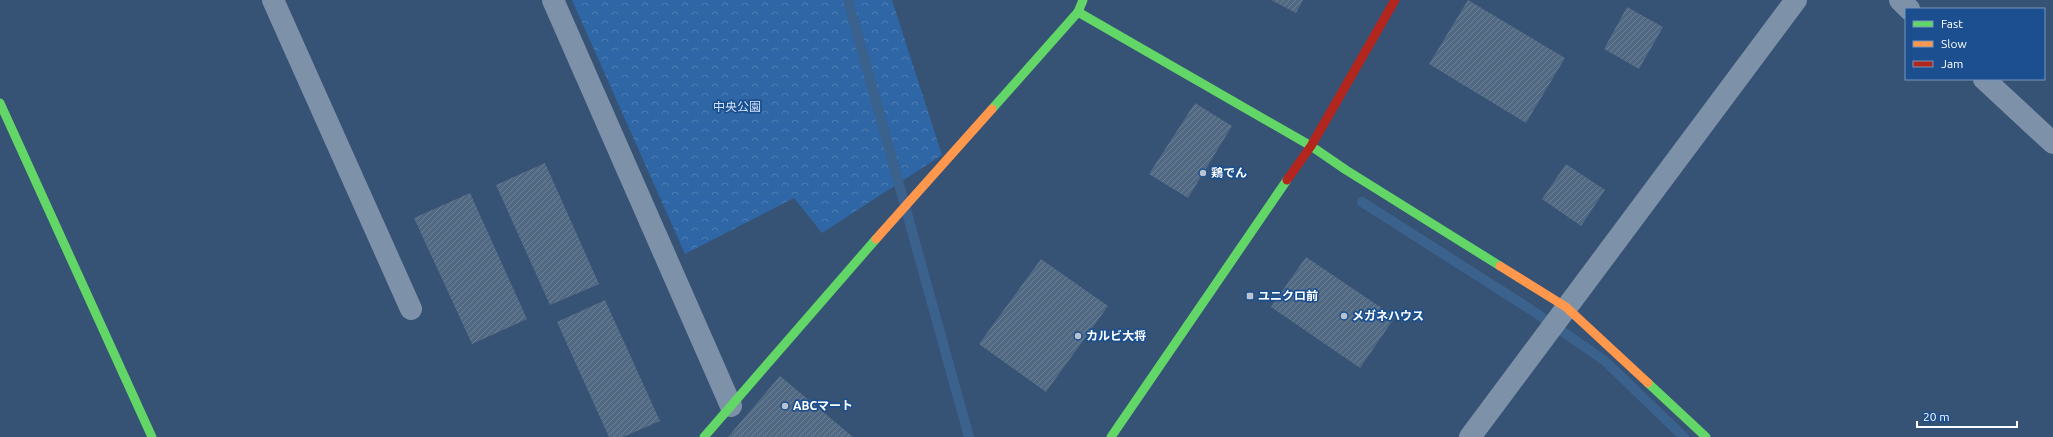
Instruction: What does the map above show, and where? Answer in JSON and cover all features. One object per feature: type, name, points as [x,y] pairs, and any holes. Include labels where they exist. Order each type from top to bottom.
[{"type":"street","points":[[273,0],[411,309]]},
{"type":"street","points":[[553,0],[731,406]]},
{"type":"street","points":[[704,437],[875,240],[1078,12],[1083,0]]},
{"type":"street","points":[[1111,437],[1312,146],[1396,0]]},
{"type":"street","points":[[1470,437],[1796,0]]},
{"type":"street","points":[[1900,0],[1908,8]]},
{"type":"street","points":[[1078,12],[1312,146],[1346,170],[1566,307],[1706,437]]},
{"type":"street","points":[[1985,80],[2053,143]]},
{"type":"street","points":[[0,103],[152,437]]},
{"type":"green space","name":"中央公園","points":[[572,0],[892,0],[942,155],[822,233],[794,198],[685,254]]},
{"type":"building","points":[[1271,0],[1303,0],[1296,13]]},
{"type":"building","points":[[1468,0],[1565,58],[1526,123],[1429,64]]},
{"type":"building","points":[[1627,7],[1663,27],[1639,69],[1604,49]]},
{"type":"building","points":[[1195,103],[1232,126],[1188,198],[1149,174]]},
{"type":"building","points":[[545,163],[599,284],[550,305],[496,185]]},
{"type":"building","points":[[1566,164],[1605,190],[1581,226],[1542,199]]},
{"type":"building","points":[[470,193],[527,319],[472,344],[414,218]]},
{"type":"building","points":[[1306,257],[1395,317],[1360,368],[1271,307]]},
{"type":"building","points":[[1041,259],[1108,306],[1046,392],[979,344]]},
{"type":"building","points":[[605,300],[660,421],[623,437],[609,437],[557,322]]},
{"type":"building","name":"ABCマート","points":[[780,376],[853,437],[728,437]]},
{"type":"waterway","points":[[848,0],[969,437]]},
{"type":"waterway","points":[[1362,202],[1533,311],[1605,361],[1684,437]]},
{"type":"traffic: fast","points":[[992,109],[1078,12],[1083,0]]},
{"type":"traffic: fast","points":[[1078,12],[1311,146],[1346,170],[1500,266]]},
{"type":"traffic: fast","points":[[0,103],[152,437]]},
{"type":"traffic: fast","points":[[1111,437],[1287,180]]},
{"type":"traffic: fast","points":[[704,437],[876,239]]},
{"type":"traffic: fast","points":[[1648,383],[1706,437]]},
{"type":"traffic: slow","points":[[876,239],[992,109]]},
{"type":"traffic: slow","points":[[1500,266],[1566,307],[1648,383]]},
{"type":"traffic: jam","points":[[1287,180],[1311,146],[1395,0]]},
{"type":"place","name":"鶏でん","points":[[1203,173]]},
{"type":"place","name":"ユニクロ前","points":[[1250,296]]},
{"type":"place","name":"メガネハウス","points":[[1344,316]]},
{"type":"place","name":"カルビ大将","points":[[1078,336]]},
{"type":"place","name":"ABCマート","points":[[785,406]]}]
